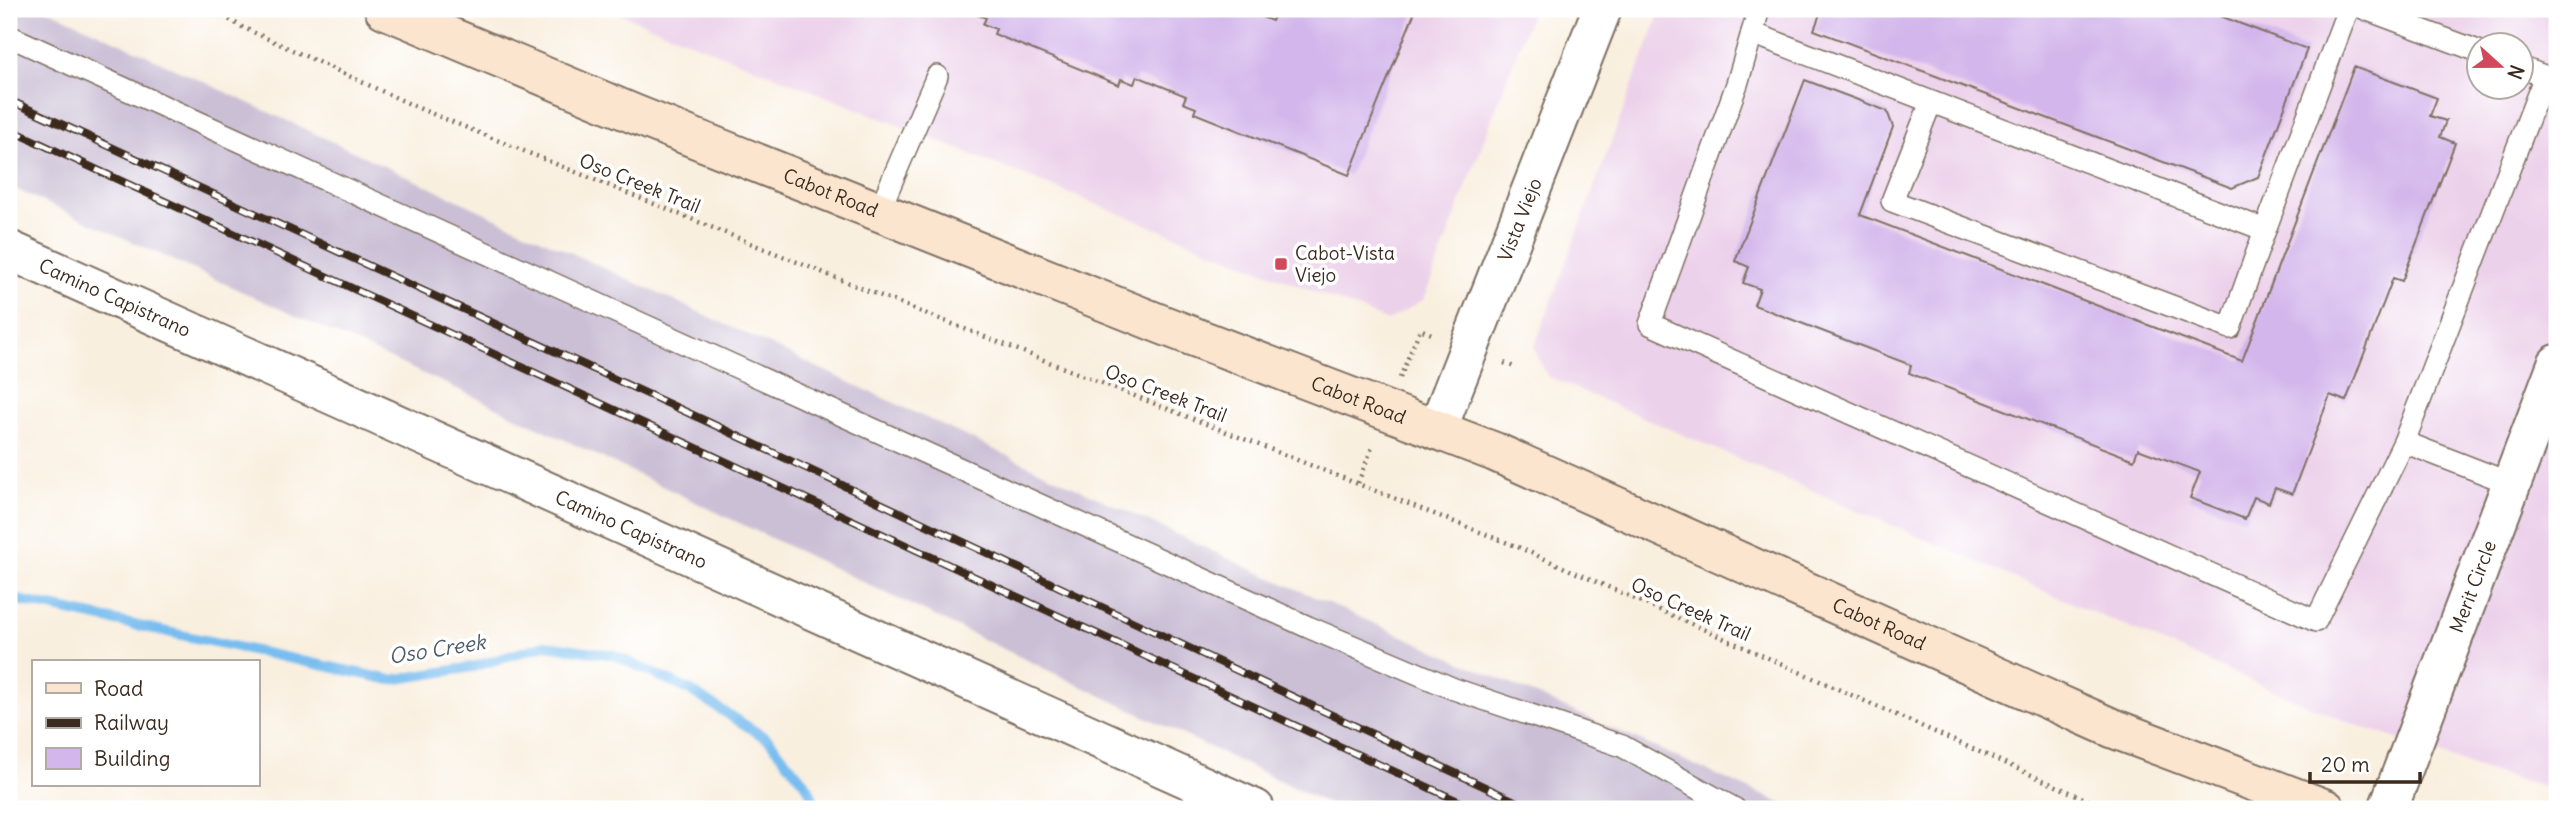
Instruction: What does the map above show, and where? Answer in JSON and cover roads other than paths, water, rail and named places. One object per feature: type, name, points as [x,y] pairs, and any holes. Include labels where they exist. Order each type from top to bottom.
[{"type":"main road","name":"Cabot Road","points":[[408,14],[634,114],[1163,325],[1495,453],[2112,728],[2326,809]]},
{"type":"street","name":"Vista Viejo","points":[[1437,430],[1602,9]]},
{"type":"street","name":"Camino Capistrano","points":[[9,250],[1255,809]]},
{"type":"street","name":"Merit Circle","points":[[2388,809],[2557,364]]},
{"type":"lane","points":[[1759,9],[1737,83],[1650,324],[2316,621],[2404,442],[2551,78],[2534,72]]},
{"type":"lane","points":[[1931,102],[1892,201],[2230,328],[2348,9]]},
{"type":"lane","points":[[2365,9],[2464,45]]},
{"type":"lane","points":[[1752,33],[2266,230]]},
{"type":"lane","points":[[9,36],[1308,627],[1454,689],[1622,746],[1735,809]]},
{"type":"lane","points":[[879,211],[937,76]]},
{"type":"lane","points":[[2404,442],[2512,484]]},
{"type":"waterway","name":"Oso Creek","points":[[9,598],[391,680],[473,667],[545,645],[614,655],[691,691],[769,740],[808,787],[817,809]]},
{"type":"railway","points":[[9,100],[708,422],[1532,809]]},
{"type":"railway","points":[[9,129],[1475,809]]},
{"type":"place","name":"Cabot-Vista Viejo","points":[[1281,264]]}]
